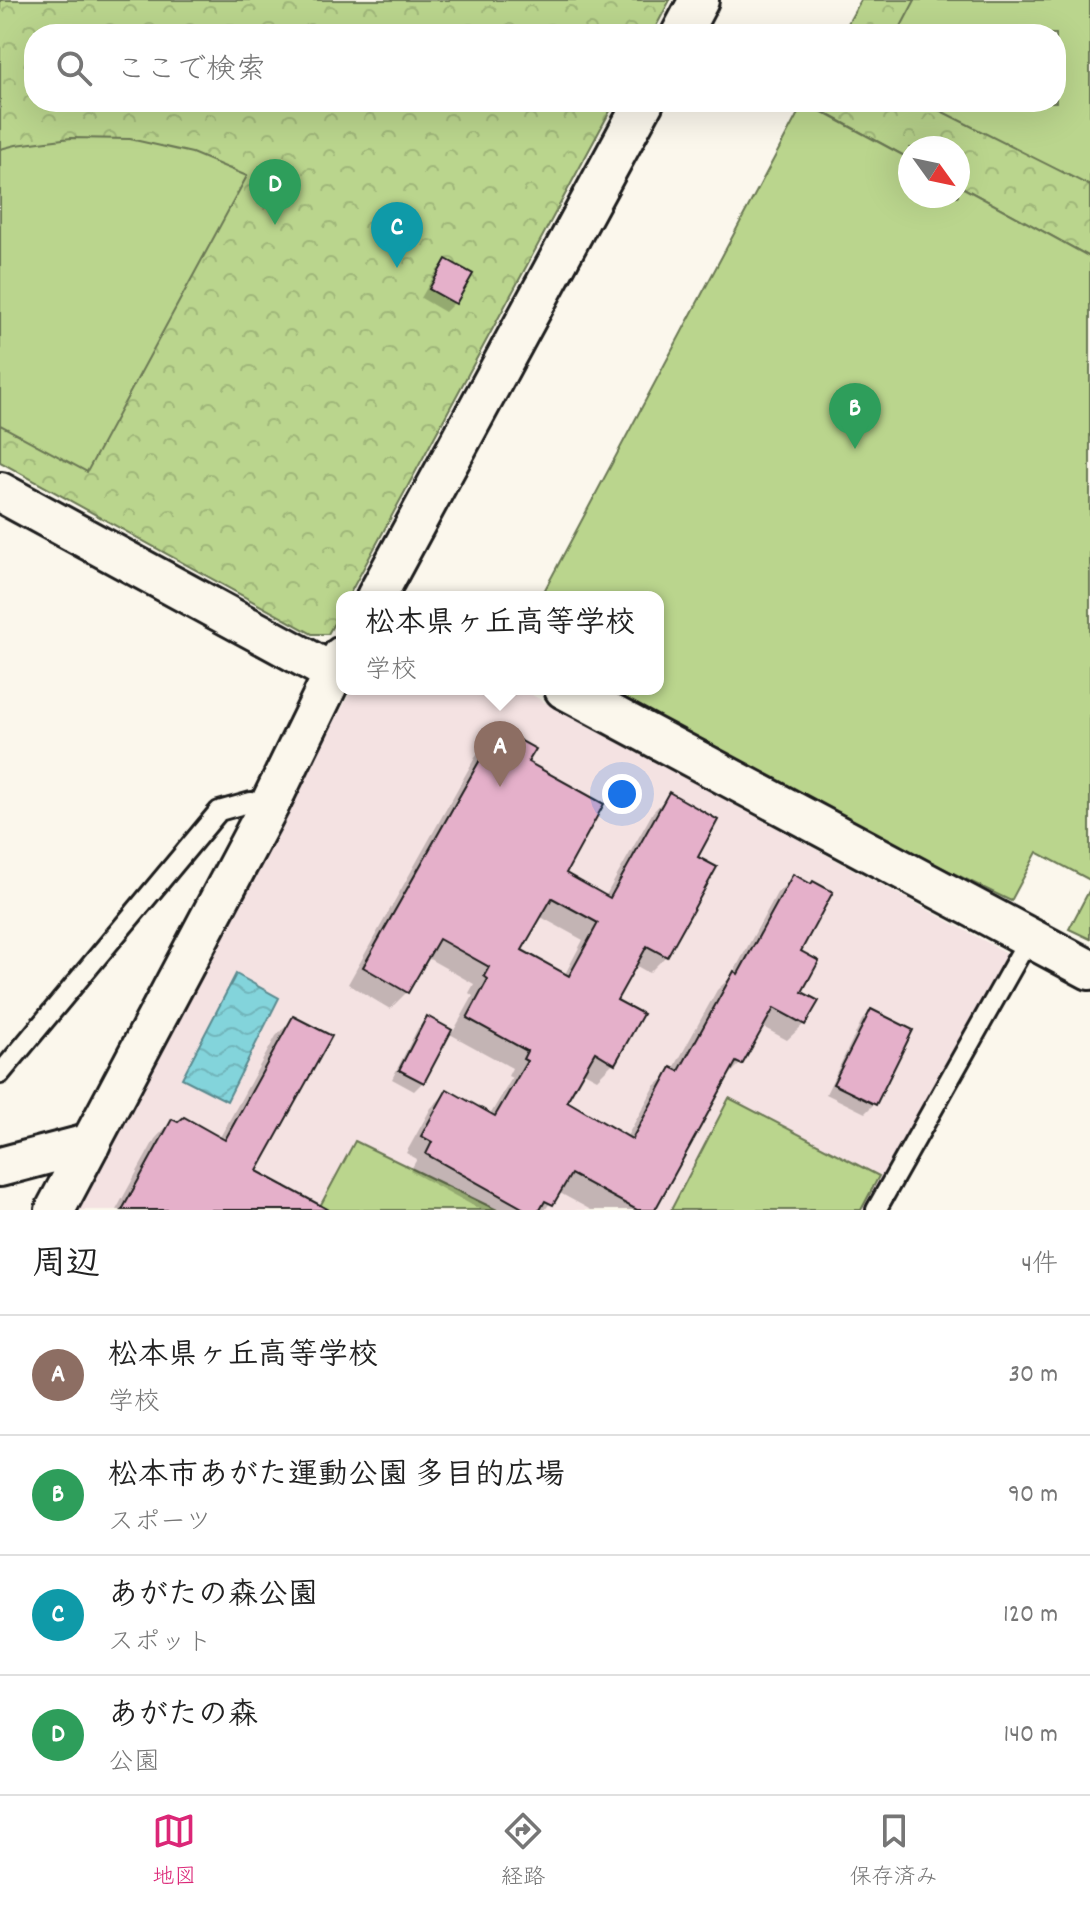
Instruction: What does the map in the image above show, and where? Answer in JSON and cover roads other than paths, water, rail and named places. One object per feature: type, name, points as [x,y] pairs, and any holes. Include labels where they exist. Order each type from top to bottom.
[{"type":"street","points":[[686,24],[699,0]]},
{"type":"street","points":[[384,591],[639,112]]},
{"type":"street","points":[[0,492],[336,663]]},
{"type":"street","points":[[55,1210],[270,804],[336,666]]},
{"type":"street","points":[[575,695],[1090,970]]},
{"type":"street","points":[[0,1167],[91,1143]]},
{"type":"lane","points":[[0,1074],[219,811],[251,802],[270,804]]},
{"type":"lane","points":[[876,1210],[1029,938]]},
{"type":"water","points":[[236,974],[279,998],[227,1101],[182,1078]]},
{"type":"place","name":"あがたの森","points":[[275,225]]},
{"type":"place","name":"あがたの森公園","points":[[397,268]]},
{"type":"place","name":"松本市あがた運動公園 多目的広場","points":[[855,449]]},
{"type":"place","name":"松本県ヶ丘高等学校","points":[[500,787]]}]
